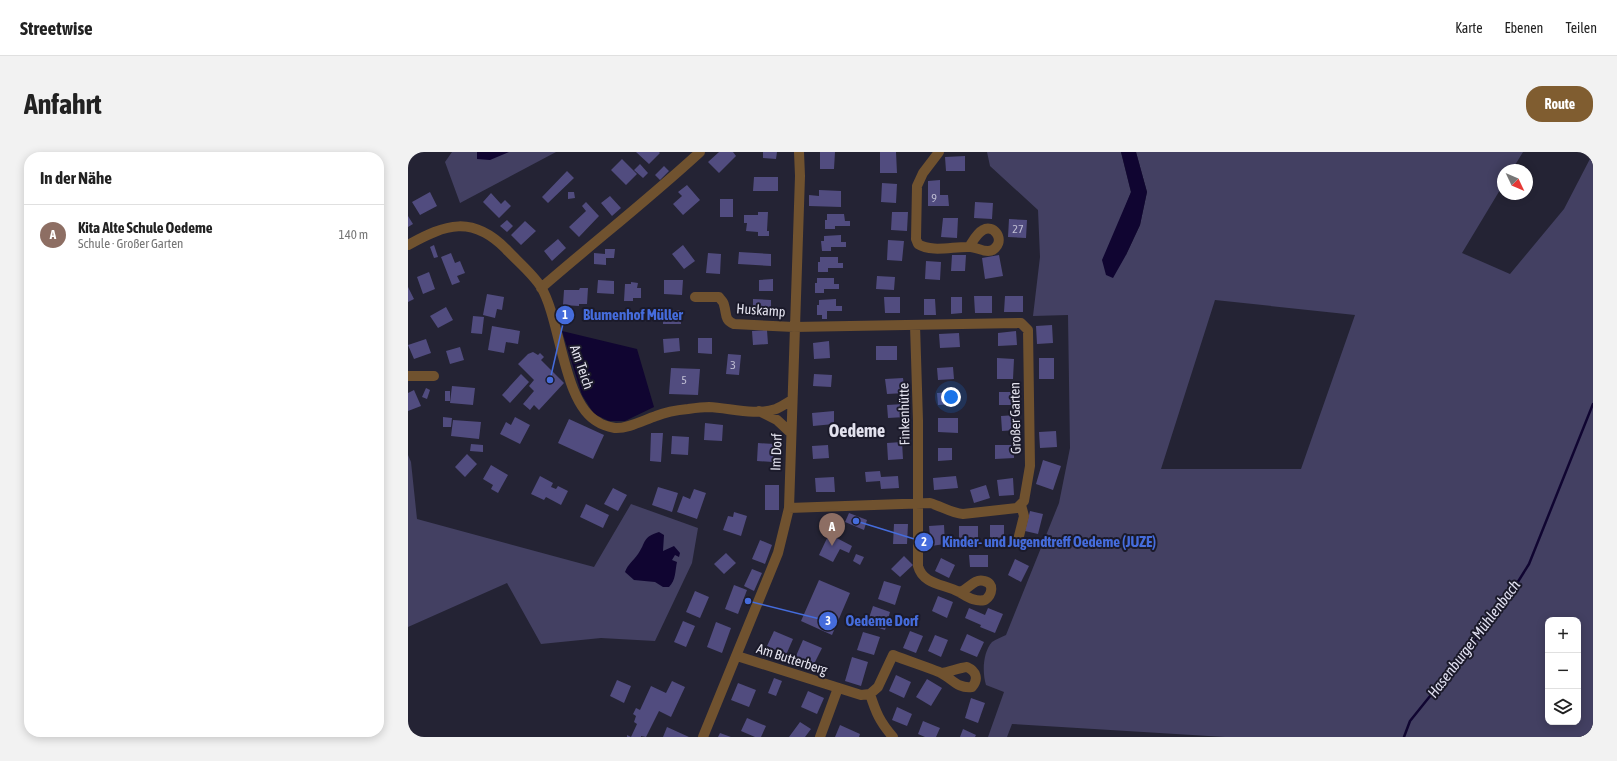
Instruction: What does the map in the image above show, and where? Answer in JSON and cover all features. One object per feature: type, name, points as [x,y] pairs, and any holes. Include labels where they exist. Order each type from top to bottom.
[{"type":"street","points":[[408,245],[426,235],[449,227],[469,226],[486,233],[504,247],[541,288],[593,243],[658,191],[700,152]]},
{"type":"street","name":"Im Dorf","points":[[703,737],[778,553],[789,508],[800,176],[799,152]]},
{"type":"street","points":[[939,152],[923,173],[917,186],[916,239],[918,244],[922,247],[969,247]]},
{"type":"street","name":"Am Teich","points":[[541,288],[549,308],[572,387],[583,409],[597,422],[616,428],[636,424],[664,414],[685,409],[708,407],[759,411],[776,409],[792,400]]},
{"type":"street","name":"Huskamp","points":[[695,296],[719,297],[724,304],[725,315],[729,322],[734,324],[794,327]]},
{"type":"street","name":"Großer Garten","points":[[794,327],[1021,323],[1028,330],[1030,466],[1024,501],[1021,505],[1024,516],[1017,544]]},
{"type":"street","name":"Finkenhütte","points":[[915,325],[918,421],[918,566],[919,572],[927,579],[940,586],[959,592]]},
{"type":"street","points":[[408,376],[434,376]]},
{"type":"street","name":"Am Teich","points":[[759,411],[777,420],[791,433]]},
{"type":"street","points":[[789,508],[930,503],[962,514],[1016,508],[1021,505]]},
{"type":"street","points":[[893,737],[876,715],[870,694],[878,687],[893,655],[941,673]]},
{"type":"street","name":"Am Butterberg","points":[[737,656],[861,695],[870,694]]},
{"type":"street","name":"Am Butterberg","points":[[820,737],[838,688]]},
{"type":"shaded area","points":[[452,152],[556,152],[460,203],[445,162]]},
{"type":"shaded area","points":[[477,152],[509,152],[490,160],[477,159]]},
{"type":"shaded area","points":[[987,152],[1121,152],[1131,192],[1121,218],[1126,255],[1140,225],[1147,192],[1136,152],[1523,152],[1516,164],[1497,164],[1497,195],[1462,253],[1510,274],[1564,209],[1593,153],[1593,737],[1225,737],[1012,724],[1007,737],[988,737],[1004,692],[986,685],[984,674],[985,657],[992,642],[1006,635],[1059,503],[1070,448],[1068,315],[1033,316],[1040,257],[1038,210],[990,166]],"holes":[[[1215,300],[1355,315],[1301,469],[1161,469]]]},
{"type":"shaded area","points":[[1121,152],[1136,152],[1147,192],[1140,225],[1113,278],[1106,275],[1102,260],[1131,192]]},
{"type":"shaded area","points":[[562,331],[637,349],[654,407],[625,421],[609,421],[594,414],[582,395]]},
{"type":"shaded area","points":[[408,455],[411,462],[417,519],[594,567],[631,504],[698,528],[692,563],[655,641],[601,638],[541,644],[507,583],[408,627]]},
{"type":"shaded area","points":[[659,532],[664,535],[663,551],[674,546],[680,553],[679,557],[675,555],[672,560],[677,562],[674,578],[669,587],[663,587],[655,582],[634,580],[625,572],[641,550],[647,538]]},
{"type":"building","points":[[636,152],[659,152],[660,153],[649,164]]},
{"type":"building","points":[[719,152],[733,152],[736,156],[719,173],[708,162]]},
{"type":"building","points":[[763,152],[777,152],[776,159],[763,158]]},
{"type":"building","points":[[820,152],[835,152],[834,169],[820,169]]},
{"type":"building","points":[[880,152],[896,152],[897,173],[880,173]]},
{"type":"building","points":[[965,156],[965,171],[946,171],[945,157]]},
{"type":"building","points":[[622,159],[637,174],[626,185],[611,170]]},
{"type":"building","points":[[640,164],[648,173],[643,178],[634,170]]},
{"type":"building","points":[[664,166],[669,171],[660,180],[655,175]]},
{"type":"building","points":[[567,171],[574,178],[548,203],[542,197]]},
{"type":"building","points":[[754,177],[778,177],[778,191],[753,191]]},
{"type":"building","points":[[940,180],[940,195],[948,195],[949,206],[928,206],[928,181]]},
{"type":"building","points":[[882,183],[897,184],[896,203],[881,202]]},
{"type":"building","points":[[687,185],[700,200],[683,215],[673,204],[682,196],[678,192]]},
{"type":"building","points":[[819,190],[841,191],[841,207],[809,206],[809,195],[819,196]]},
{"type":"building","points":[[430,192],[437,206],[420,215],[412,202]]},
{"type":"building","points":[[568,192],[574,192],[575,198],[568,199]]},
{"type":"building","points":[[491,193],[501,204],[505,200],[511,206],[499,218],[483,202]]},
{"type":"building","points":[[610,196],[621,208],[612,216],[601,203]]},
{"type":"building","points":[[720,199],[733,199],[733,217],[720,217]]},
{"type":"building","points":[[586,202],[599,216],[579,237],[569,227],[586,211],[582,206]]},
{"type":"building","points":[[975,202],[993,203],[992,219],[974,218]]},
{"type":"building","points":[[758,212],[768,212],[767,231],[769,231],[769,236],[758,236],[758,232],[746,231],[747,223],[744,223],[744,215],[758,215]]},
{"type":"building","points":[[892,212],[908,212],[907,231],[891,230]]},
{"type":"building","points":[[827,214],[844,214],[845,221],[850,221],[850,226],[835,226],[835,229],[825,229]]},
{"type":"building","points":[[408,216],[413,224],[408,227]]},
{"type":"building","points":[[943,218],[958,218],[957,238],[941,237]]},
{"type":"building","points":[[1009,219],[1027,220],[1026,238],[1008,237]]},
{"type":"building","points":[[507,220],[513,226],[507,232],[500,226]]},
{"type":"building","points":[[525,221],[536,231],[521,245],[511,235]]},
{"type":"building","points":[[841,235],[841,242],[846,242],[846,247],[831,247],[831,251],[822,251],[821,241],[824,241],[824,236]]},
{"type":"building","points":[[558,239],[566,248],[552,261],[544,251]]},
{"type":"building","points":[[888,240],[904,241],[902,261],[887,260]]},
{"type":"building","points":[[434,245],[438,257],[434,258],[430,247]]},
{"type":"building","points":[[683,245],[695,261],[684,269],[672,254]]},
{"type":"building","points":[[605,249],[615,249],[614,258],[606,258],[606,265],[594,264],[594,253],[605,254]]},
{"type":"building","points":[[739,252],[771,254],[771,266],[738,264]]},
{"type":"building","points":[[451,253],[455,263],[460,261],[465,273],[457,276],[460,282],[452,285],[441,257]]},
{"type":"building","points":[[708,253],[721,254],[720,274],[706,273]]},
{"type":"building","points":[[952,255],[966,255],[965,271],[951,271]]},
{"type":"building","points":[[999,255],[1003,276],[985,279],[982,258]]},
{"type":"building","points":[[820,257],[838,257],[838,263],[843,263],[843,268],[828,268],[828,272],[818,272],[818,262],[820,262]]},
{"type":"building","points":[[926,261],[941,262],[940,280],[925,279]]},
{"type":"building","points":[[429,272],[435,289],[423,294],[417,277]]},
{"type":"building","points":[[877,276],[895,277],[894,290],[876,289]]},
{"type":"building","points":[[817,278],[834,278],[834,284],[839,284],[839,289],[824,289],[824,293],[815,293],[815,283],[817,283]]},
{"type":"building","points":[[773,279],[773,291],[759,291],[759,280]]},
{"type":"building","points":[[598,280],[614,281],[614,294],[597,293]]},
{"type":"building","points":[[664,280],[683,280],[682,295],[664,294]]},
{"type":"building","points":[[631,282],[638,283],[637,288],[641,288],[641,298],[633,298],[633,301],[624,301],[625,284],[631,284]]},
{"type":"building","points":[[408,287],[414,299],[408,302]]},
{"type":"building","points":[[580,288],[588,288],[587,304],[579,304],[579,306],[563,305],[564,290],[579,290]]},
{"type":"building","points":[[487,294],[504,297],[502,310],[497,309],[495,318],[483,315]]},
{"type":"building","points":[[974,296],[992,296],[992,313],[975,313]]},
{"type":"building","points":[[1005,296],[1023,296],[1023,312],[1004,312]]},
{"type":"building","points":[[884,297],[900,297],[900,313],[885,313]]},
{"type":"building","points":[[951,297],[962,297],[962,313],[951,314]]},
{"type":"building","points":[[753,299],[771,300],[771,315],[753,314]]},
{"type":"building","points":[[836,299],[836,306],[842,306],[842,311],[827,311],[827,319],[822,319],[822,315],[817,315],[817,305],[819,305],[819,300]]},
{"type":"building","points":[[924,299],[935,299],[936,315],[924,315]]},
{"type":"building","points":[[446,307],[453,320],[438,328],[430,316]]},
{"type":"building","points":[[663,310],[680,310],[681,324],[663,324]]},
{"type":"building","points":[[473,316],[484,317],[482,334],[471,333]]},
{"type":"building","points":[[1052,325],[1053,343],[1037,344],[1036,326]]},
{"type":"building","points":[[492,326],[520,331],[518,344],[506,342],[504,353],[488,350]]},
{"type":"building","points":[[767,330],[768,344],[753,345],[752,331]]},
{"type":"building","points":[[1016,331],[1017,345],[998,346],[998,333]]},
{"type":"building","points":[[959,333],[960,347],[940,348],[939,334]]},
{"type":"building","points":[[679,338],[680,351],[664,353],[663,339]]},
{"type":"building","points":[[698,338],[712,338],[712,354],[698,353]]},
{"type":"building","points":[[426,339],[431,353],[414,359],[408,345]]},
{"type":"building","points":[[829,341],[830,358],[814,359],[813,343]]},
{"type":"building","points":[[876,346],[897,346],[897,360],[876,360]]},
{"type":"building","points":[[460,347],[464,360],[450,364],[446,351]]},
{"type":"building","points":[[533,352],[538,355],[540,353],[544,357],[541,360],[564,383],[539,410],[534,405],[530,410],[523,404],[534,391],[529,386],[534,380],[518,364],[528,354]]},
{"type":"building","points":[[728,354],[741,355],[739,375],[726,374]]},
{"type":"building","points":[[997,358],[1014,359],[1013,379],[997,379]]},
{"type":"building","points":[[1039,358],[1054,358],[1054,379],[1039,379]]},
{"type":"building","points":[[953,367],[954,379],[938,380],[937,368]]},
{"type":"building","points":[[671,368],[700,369],[698,395],[669,394]]},
{"type":"building","points":[[521,374],[529,382],[510,403],[502,395]]},
{"type":"building","points":[[814,374],[832,375],[831,387],[813,386]]},
{"type":"building","points":[[903,378],[905,393],[887,394],[885,379]]},
{"type":"building","points":[[452,386],[475,388],[473,405],[450,403]]},
{"type":"building","points":[[426,388],[430,390],[427,399],[422,397]]},
{"type":"building","points":[[414,390],[421,406],[408,411],[408,393]]},
{"type":"building","points":[[445,391],[450,391],[450,401],[445,401]]},
{"type":"building","points":[[953,392],[954,404],[938,405],[937,393]]},
{"type":"building","points":[[999,392],[1016,392],[1016,405],[999,405]]},
{"type":"building","points":[[904,404],[905,417],[888,418],[887,405]]},
{"type":"building","points":[[834,411],[834,424],[813,426],[812,413]]},
{"type":"building","points":[[1016,415],[1016,430],[1002,431],[1001,416]]},
{"type":"building","points":[[443,417],[452,418],[451,427],[443,427]]},
{"type":"building","points":[[515,417],[530,425],[520,444],[500,434],[506,422],[511,425]]},
{"type":"building","points":[[938,418],[958,418],[958,433],[938,432]]},
{"type":"building","points":[[569,419],[604,435],[593,459],[558,443]]},
{"type":"building","points":[[453,420],[481,422],[479,439],[451,436]]},
{"type":"building","points":[[705,423],[723,425],[722,441],[704,440]]},
{"type":"building","points":[[1056,431],[1057,447],[1040,448],[1039,432]]},
{"type":"building","points":[[651,433],[663,433],[661,462],[650,461]]},
{"type":"building","points":[[672,436],[689,437],[688,455],[671,454]]},
{"type":"building","points":[[902,442],[903,459],[888,460],[887,443]]},
{"type":"building","points":[[758,443],[774,444],[773,462],[757,461]]},
{"type":"building","points":[[471,444],[483,445],[483,452],[470,451]]},
{"type":"building","points":[[828,445],[829,458],[813,459],[812,446]]},
{"type":"building","points":[[995,445],[1014,445],[1014,458],[995,459]]},
{"type":"building","points":[[938,448],[952,448],[952,460],[938,461]]},
{"type":"building","points":[[467,454],[477,464],[465,477],[455,467]]},
{"type":"building","points":[[1043,460],[1061,466],[1053,490],[1036,484]]},
{"type":"building","points":[[491,465],[508,475],[498,493],[491,489],[493,485],[483,479]]},
{"type":"building","points":[[880,471],[881,477],[898,476],[899,488],[881,489],[880,481],[866,482],[865,472]]},
{"type":"building","points":[[540,476],[553,483],[551,487],[556,489],[558,486],[568,491],[561,505],[546,497],[544,500],[531,494]]},
{"type":"building","points":[[956,476],[958,488],[934,490],[933,478]]},
{"type":"building","points":[[834,477],[835,492],[816,492],[815,478]]},
{"type":"building","points":[[1013,478],[1014,495],[999,496],[997,480]]},
{"type":"building","points":[[765,485],[779,485],[779,510],[765,510]]},
{"type":"building","points":[[986,485],[990,498],[974,503],[970,490]]},
{"type":"building","points":[[658,487],[678,493],[672,512],[652,505]]},
{"type":"building","points":[[613,488],[627,495],[618,511],[604,504]]},
{"type":"building","points":[[694,489],[706,493],[697,519],[677,512],[683,496],[690,499]]},
{"type":"building","points":[[586,504],[609,515],[603,528],[580,517]]},
{"type":"building","points":[[1030,511],[1043,514],[1038,534],[1025,531]]},
{"type":"building","points":[[734,512],[747,516],[741,536],[723,530],[728,516],[733,517]]},
{"type":"building","points":[[849,513],[867,520],[864,530],[845,522]]},
{"type":"building","points":[[894,524],[908,524],[907,544],[893,544]]},
{"type":"building","points":[[944,525],[945,544],[931,546],[929,526]]},
{"type":"building","points":[[990,525],[1004,525],[1004,543],[990,543]]},
{"type":"building","points":[[959,526],[978,526],[978,545],[959,545]]},
{"type":"building","points":[[829,534],[852,546],[849,553],[840,549],[833,562],[819,555]]},
{"type":"building","points":[[760,540],[772,545],[765,564],[752,559]]},
{"type":"building","points":[[726,553],[736,563],[724,574],[714,564]]},
{"type":"building","points":[[856,554],[864,557],[860,565],[853,561]]},
{"type":"building","points":[[969,555],[988,555],[988,567],[970,567]]},
{"type":"building","points":[[904,556],[913,565],[900,577],[891,569]]},
{"type":"building","points":[[941,558],[955,565],[949,578],[935,571]]},
{"type":"building","points":[[1015,559],[1029,566],[1021,582],[1008,575]]},
{"type":"building","points":[[752,569],[762,573],[754,591],[744,586]]},
{"type":"building","points":[[819,580],[850,593],[832,635],[801,621]]},
{"type":"building","points":[[884,581],[901,586],[895,605],[878,599]]},
{"type":"building","points":[[734,585],[747,590],[738,614],[725,609]]},
{"type":"building","points":[[695,591],[709,597],[700,618],[686,612]]},
{"type":"building","points":[[938,596],[953,602],[947,618],[932,611]]},
{"type":"building","points":[[873,606],[890,612],[885,630],[867,624]]},
{"type":"building","points":[[969,608],[985,615],[988,608],[1003,614],[995,633],[980,627],[981,625],[965,618]]},
{"type":"building","points":[[683,621],[695,626],[686,647],[674,642]]},
{"type":"building","points":[[716,622],[731,628],[722,653],[707,647]]},
{"type":"building","points":[[774,631],[793,639],[786,655],[767,646]]},
{"type":"building","points":[[910,631],[923,636],[916,653],[903,648]]},
{"type":"building","points":[[863,632],[880,637],[874,655],[857,650]]},
{"type":"building","points":[[967,634],[984,642],[977,657],[960,650]]},
{"type":"building","points":[[935,635],[948,640],[941,657],[928,651]]},
{"type":"building","points":[[803,640],[822,648],[814,664],[796,656]]},
{"type":"building","points":[[852,657],[868,662],[861,686],[845,681]]},
{"type":"building","points":[[896,675],[911,682],[904,698],[889,691]]},
{"type":"building","points":[[774,678],[782,681],[776,696],[768,693]]},
{"type":"building","points":[[927,679],[942,688],[931,706],[916,697]]},
{"type":"building","points":[[617,680],[631,686],[624,703],[610,696]]},
{"type":"building","points":[[672,681],[685,687],[671,717],[659,711],[646,737],[631,737],[637,724],[634,722],[636,716],[633,714],[636,708],[640,710],[651,686],[666,693]]},
{"type":"building","points":[[738,683],[756,690],[749,707],[731,700]]},
{"type":"building","points":[[808,691],[824,698],[817,714],[801,707]]},
{"type":"building","points":[[971,698],[985,703],[978,723],[965,718]]},
{"type":"building","points":[[897,707],[912,714],[907,726],[892,720]]},
{"type":"building","points":[[747,718],[766,726],[761,737],[755,737],[741,731]]},
{"type":"building","points":[[923,721],[940,728],[936,737],[925,737],[918,734]]},
{"type":"building","points":[[800,722],[811,729],[805,737],[789,737]]},
{"type":"building","points":[[840,725],[860,734],[859,737],[835,737]]},
{"type":"building","points":[[667,727],[689,737],[663,737]]},
{"type":"building","points":[[963,729],[976,735],[975,737],[960,737]]},
{"type":"building","points":[[720,733],[731,737],[718,737]]},
{"type":"waterway","name":"Hasenburger Mühlenbach","points":[[1404,737],[1410,721],[1504,604],[1529,564],[1593,404]]},
{"type":"place","name":"Blumenhof Müller","points":[[550,380]]},
{"type":"place","name":"Kinder- und Jugendtreff Oedeme (JUZE)","points":[[856,521]]},
{"type":"place","name":"Kita Alte Schule Oedeme","points":[[832,546]]},
{"type":"place","name":"Oedeme Dorf","points":[[748,601]]},
{"type":"district","name":"Oedeme","points":[[857,431]]}]
